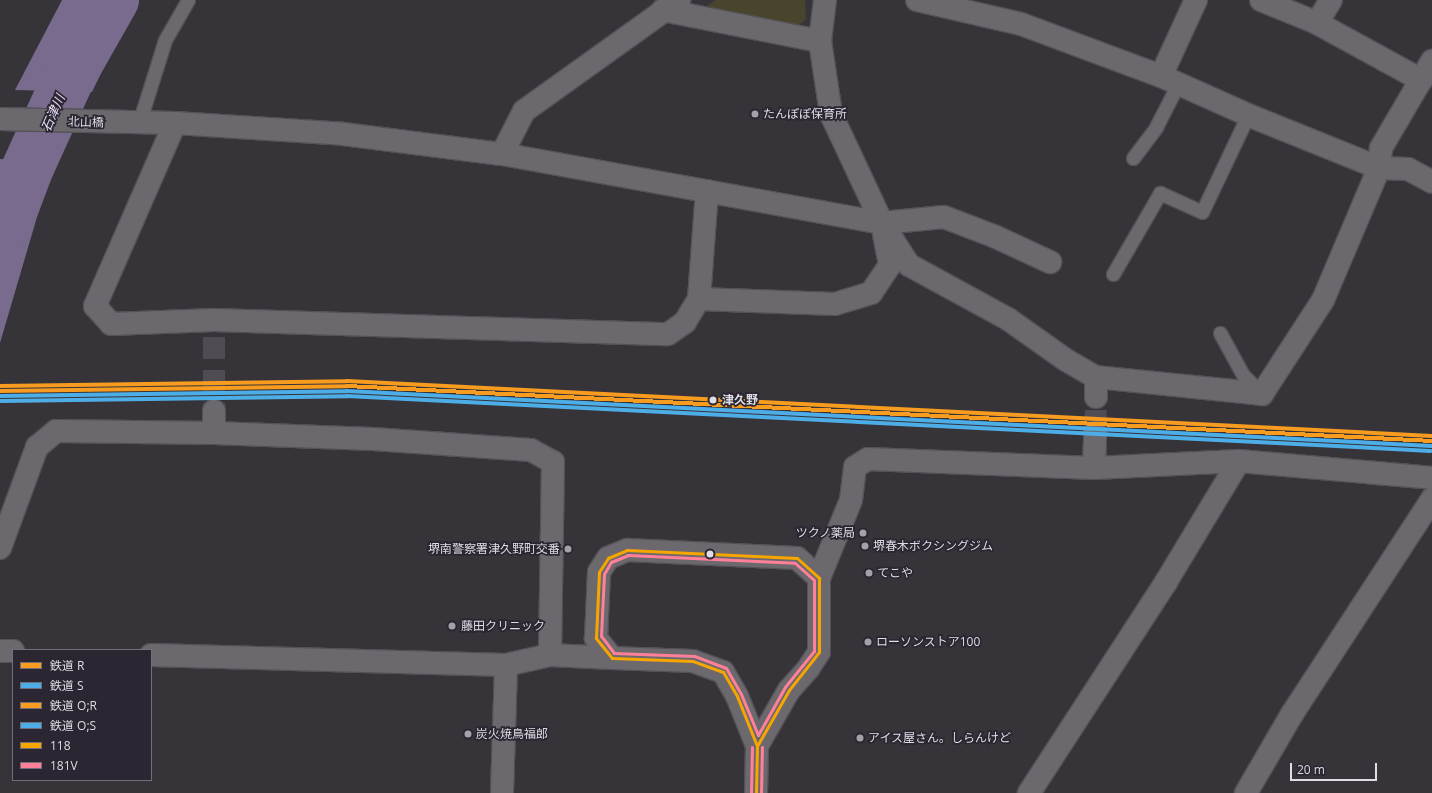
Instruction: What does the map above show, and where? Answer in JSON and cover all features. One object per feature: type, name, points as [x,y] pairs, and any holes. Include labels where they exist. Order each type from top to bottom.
[{"type":"street","points":[[826,0],[820,41],[831,114],[882,222],[909,265],[1008,319],[1066,360],[1096,387],[1262,394],[1323,300],[1379,168],[1381,148],[1432,61]]},
{"type":"street","points":[[917,0],[1021,24],[1170,80],[1248,116],[1379,168],[1408,169],[1432,182]]},
{"type":"street","points":[[1170,80],[1196,0]]},
{"type":"street","points":[[1262,0],[1317,23],[1421,80]]},
{"type":"street","points":[[1317,23],[1331,0]]},
{"type":"street","points":[[502,154],[524,111],[671,5],[820,41]]},
{"type":"street","name":"北山橋","points":[[0,119],[175,123],[344,134],[502,154],[882,222],[944,217],[996,237],[1050,262]]},
{"type":"street","points":[[175,123],[95,306],[111,324],[214,329],[668,334],[685,322],[699,299],[707,191]]},
{"type":"street","points":[[699,299],[835,304],[871,293],[890,265],[882,222]]},
{"type":"street","points":[[214,411],[214,433]]},
{"type":"street","points":[[0,548],[37,447],[56,431],[214,433],[373,439],[531,450],[553,462],[550,655]]},
{"type":"street","points":[[1094,468],[1095,432]]},
{"type":"street","points":[[757,746],[789,690],[808,669],[819,652],[819,578],[851,500],[855,467],[868,459],[1094,468],[1239,461],[1432,478]]},
{"type":"street","points":[[1029,793],[1166,582],[1239,461]]},
{"type":"street","points":[[1246,793],[1292,714],[1432,500]]},
{"type":"street","points":[[612,658],[596,638],[599,572],[608,558],[627,550],[797,558],[819,578]]},
{"type":"street","points":[[0,651],[12,651]]},
{"type":"street","points":[[152,655],[506,665],[550,655],[693,661],[723,672],[737,696],[757,746],[756,793]]},
{"type":"street","points":[[502,793],[506,665]]},
{"type":"lane","points":[[132,123],[165,40],[188,0]]},
{"type":"lane","points":[[1134,158],[1156,127],[1170,80]]},
{"type":"lane","points":[[1113,274],[1160,193],[1202,212],[1248,116]]},
{"type":"lane","points":[[1220,333],[1243,375],[1262,394]]},
{"type":"shaded area","points":[[62,0],[136,0],[92,92],[15,90]]},
{"type":"shaded area","points":[[716,0],[805,0],[806,19],[797,27],[712,13],[708,5]]},
{"type":"shaded area","points":[[0,159],[58,161],[37,217],[0,343]]},
{"type":"waterway","name":"石津川","points":[[0,229],[69,77],[113,0]]},
{"type":"tunnel","points":[[214,337],[214,411]]},
{"type":"tunnel","points":[[1095,432],[1096,397]]},
{"type":"rail line","name":"O;R","points":[[0,386],[347,381],[1432,436]]},
{"type":"rail line","name":"R","points":[[0,391],[347,386],[1432,441]]},
{"type":"rail line","name":"S","points":[[0,396],[347,391],[1432,446]]},
{"type":"rail line","name":"O;S","points":[[0,401],[347,396],[1431,451]]},
{"type":"transit line","name":"118","points":[[627,550],[797,558],[819,578],[819,652],[789,690],[757,746],[737,696],[723,672],[693,661],[612,658],[596,638],[599,572],[608,558],[627,550]]},
{"type":"transit line","name":"181V","points":[[628,555],[795,563],[814,580],[814,651],[785,687],[758,735],[741,694],[726,668],[694,656],[614,653],[601,636],[604,574],[611,562],[628,555]]},
{"type":"transit line","name":"118","points":[[756,793],[757,746]]},
{"type":"transit line","name":"181V","points":[[751,793],[752,747]]},
{"type":"transit line","name":"181V","points":[[761,793],[762,747]]},
{"type":"place","name":"たんぽぽ保育所","points":[[755,114]]},
{"type":"place","name":"津久野","points":[[713,400]]},
{"type":"place","name":"ツクノ薬局","points":[[863,533]]},
{"type":"place","name":"堺春木ボクシングジム","points":[[865,546]]},
{"type":"place","name":"堺南警察署津久野町交番","points":[[568,549]]},
{"type":"place","name":"てこや","points":[[869,573]]},
{"type":"place","name":"藤田クリニック","points":[[452,626]]},
{"type":"place","name":"ローソンストア100","points":[[868,642]]},
{"type":"place","name":"炭火焼鳥福郎","points":[[468,734]]},
{"type":"place","name":"アイス屋さん。しらんけど","points":[[860,738]]}]
